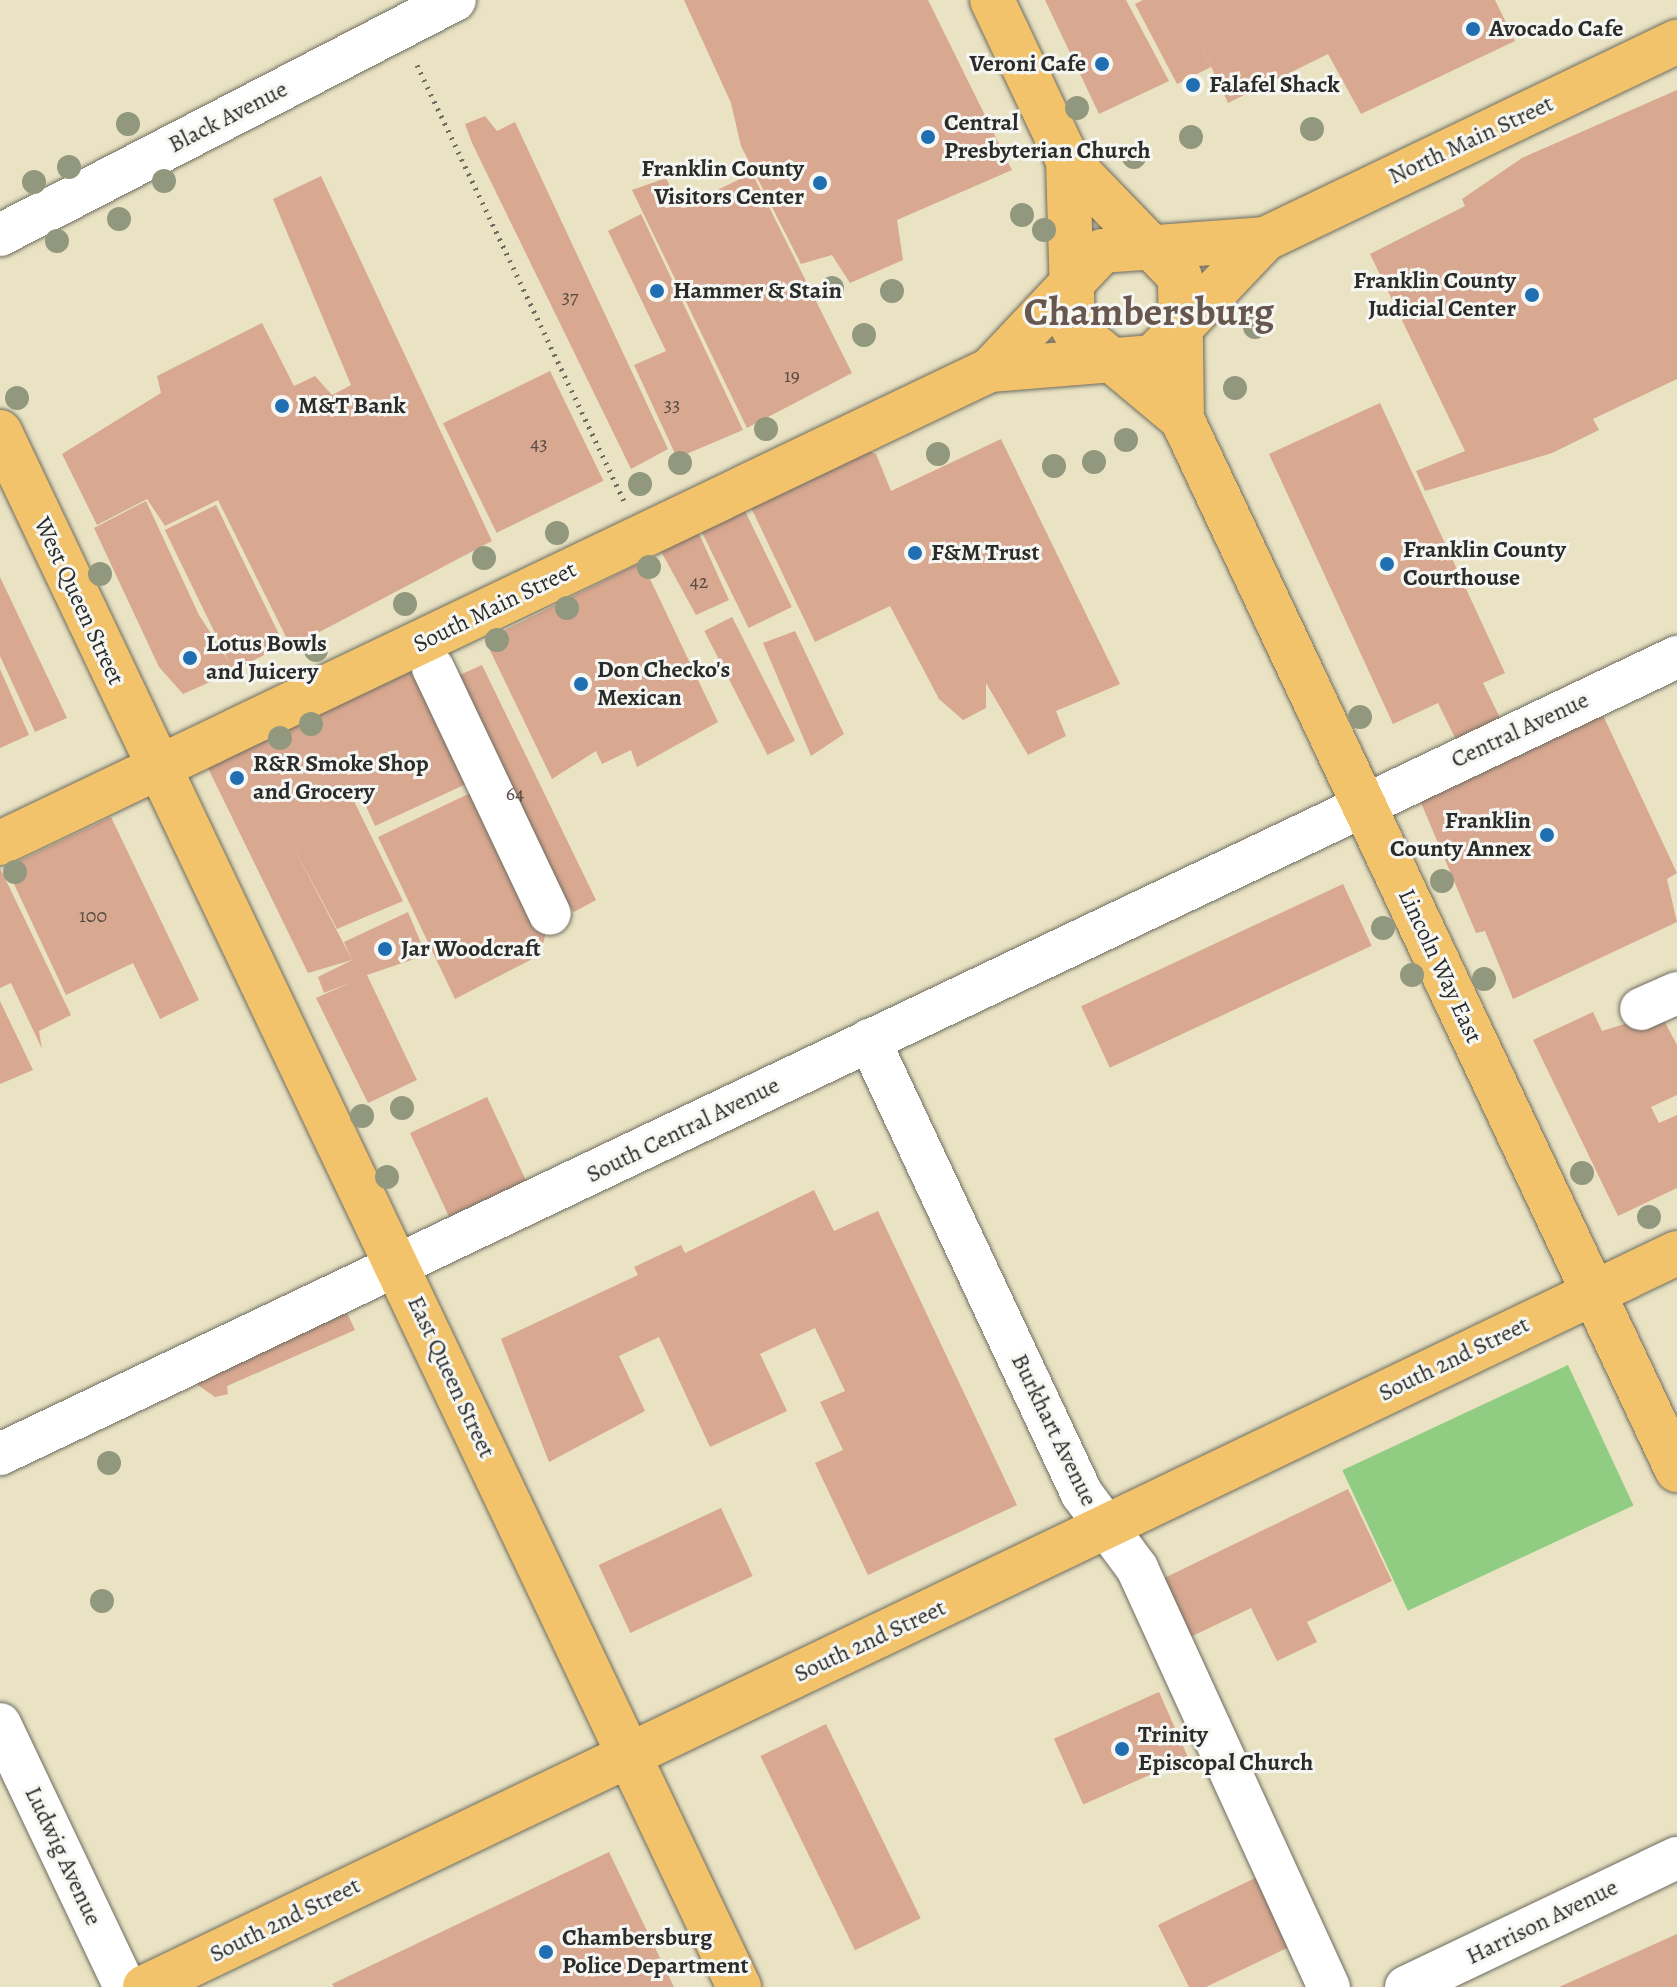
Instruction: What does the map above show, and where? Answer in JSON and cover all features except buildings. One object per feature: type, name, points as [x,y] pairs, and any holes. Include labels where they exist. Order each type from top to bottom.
[{"type":"main road","points":[[992,0],[1068,161],[1180,277],[1185,327],[1153,357],[1109,363],[1073,328],[1068,283],[1068,161]]},
{"type":"main road","name":"North Main Street","points":[[1185,327],[1265,239],[1677,42]]},
{"type":"main road","name":"North Main Street","points":[[1148,244],[1265,239]]},
{"type":"main road","points":[[1068,283],[1102,251],[1148,244]]},
{"type":"main road","name":"South Main Street","points":[[990,370],[1068,283]]},
{"type":"main road","name":"Lincoln Way East","points":[[1185,327],[1182,419],[1677,1470]]},
{"type":"main road","name":"South Main Street","points":[[0,843],[990,370],[1109,363]]},
{"type":"main road","name":"Lincoln Way East","points":[[1109,363],[1182,419]]},
{"type":"main road","name":"West Queen Street","points":[[0,432],[159,769]]},
{"type":"main road","name":"East Queen Street","points":[[159,769],[399,1267],[739,1987]]},
{"type":"main road","name":"South 2nd Street","points":[[145,1987],[1106,1530],[1677,1253]]},
{"type":"lane","name":"Black Avenue","points":[[0,235],[393,14],[455,0]]},
{"type":"lane","name":"Central Avenue","points":[[1364,804],[1674,666]]},
{"type":"lane","points":[[433,668],[550,914]]},
{"type":"lane","name":"South Central Avenue","points":[[0,1454],[399,1267],[1364,804]]},
{"type":"lane","name":"Burkhart Avenue","points":[[869,1040],[1082,1494],[1137,1568],[1329,1987]]},
{"type":"lane","name":"Ludwig Avenue","points":[[0,1724],[125,1987]]},
{"type":"lane","name":"Harrison Avenue","points":[[1406,1987],[1677,1858]]},
{"type":"path","points":[[393,14],[641,536]]},
{"type":"green space","points":[[1568,1365],[1634,1505],[1408,1611],[1342,1470]]},
{"type":"place","name":"Avocado Cafe","points":[[1473,29]]},
{"type":"place","name":"Veroni Cafe","points":[[1102,64]]},
{"type":"place","name":"Falafel Shack","points":[[1193,85]]},
{"type":"place","name":"Central Presbyterian Church","points":[[928,137]]},
{"type":"place","name":"Franklin County Visitors Center","points":[[820,183]]},
{"type":"place","name":"Hammer & Stain","points":[[657,291]]},
{"type":"place","name":"Franklin County Judicial Center","points":[[1532,295]]},
{"type":"place","name":"M&T Bank","points":[[282,406]]},
{"type":"place","name":"F&M Trust","points":[[915,553]]},
{"type":"place","name":"Franklin County Courthouse","points":[[1387,564]]},
{"type":"place","name":"Lotus Bowls and Juicery","points":[[190,658]]},
{"type":"place","name":"Don Checko's Mexican","points":[[581,684]]},
{"type":"place","name":"R&R Smoke Shop and Grocery","points":[[237,778]]},
{"type":"place","name":"Franklin County Annex","points":[[1547,835]]},
{"type":"place","name":"Jar Woodcraft","points":[[385,949]]},
{"type":"place","name":"Trinity Episcopal Church","points":[[1122,1749]]},
{"type":"place","name":"Chambersburg Police Department","points":[[546,1952]]},
{"type":"district","name":"Chambersburg","points":[[1149,312]]}]
